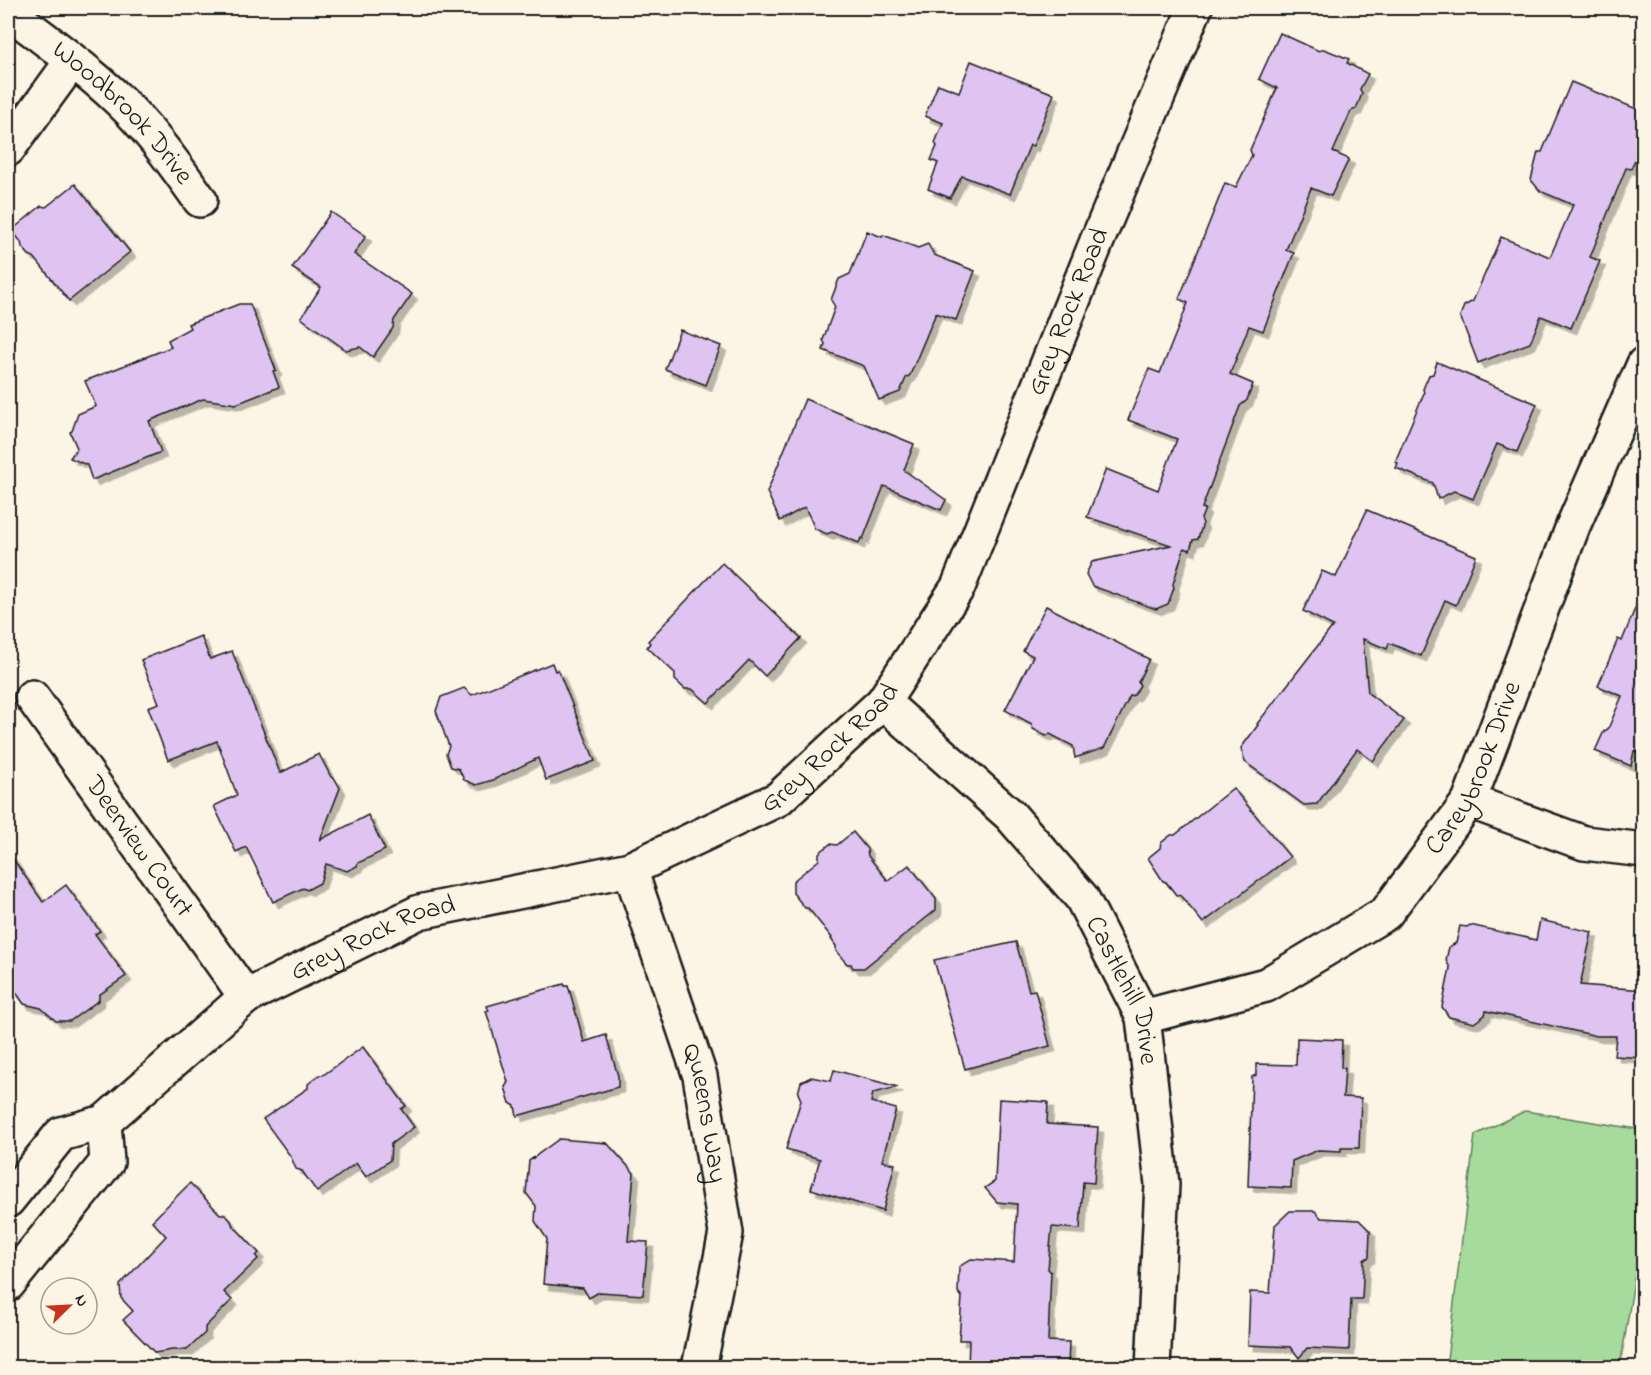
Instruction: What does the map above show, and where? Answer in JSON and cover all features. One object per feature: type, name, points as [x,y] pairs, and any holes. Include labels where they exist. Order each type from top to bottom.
[{"type":"street","name":"Grey Rock Road","points":[[8,1200],[61,1134],[104,1122],[246,997],[419,912],[630,868],[778,799],[883,702],[958,587],[1097,241],[1194,8]]},
{"type":"street","name":"Woodbrook Drive","points":[[8,11],[128,109],[156,139],[200,200]]},
{"type":"street","points":[[8,149],[72,61]]},
{"type":"street","name":"Careybrook Drive","points":[[1143,1017],[1266,985],[1386,913],[1469,801],[1574,526],[1644,364]]},
{"type":"street","name":"Deerview Court","points":[[32,697],[246,997]]},
{"type":"street","name":"Castlehill Drive","points":[[883,702],[1010,814],[1082,898],[1143,1017],[1162,1184],[1153,1368]]},
{"type":"street","points":[[1469,801],[1584,843],[1644,850]]},
{"type":"street","name":"Queens Way","points":[[630,868],[700,1076],[726,1233],[699,1368]]},
{"type":"street","points":[[8,1284],[107,1162],[104,1122]]},
{"type":"green space","points":[[1525,1111],[1643,1130],[1643,1273],[1635,1275],[1620,1367],[1446,1367],[1475,1135]]},
{"type":"building","points":[[1280,33],[1319,51],[1324,49],[1349,59],[1347,63],[1368,74],[1360,89],[1362,94],[1356,109],[1351,111],[1333,152],[1349,159],[1331,196],[1311,188],[1286,250],[1294,253],[1263,331],[1249,326],[1230,374],[1253,384],[1247,400],[1240,406],[1202,508],[1205,509],[1198,539],[1193,540],[1190,550],[1184,548],[1168,604],[1156,609],[1092,586],[1086,574],[1092,562],[1171,545],[1087,517],[1106,469],[1158,490],[1177,439],[1128,420],[1149,369],[1160,373],[1188,303],[1179,299],[1225,183],[1236,187],[1252,155],[1250,150],[1277,88],[1259,79]]},
{"type":"building","points":[[971,61],[1054,94],[1010,194],[962,176],[950,198],[928,189],[938,163],[931,160],[943,123],[925,116],[938,84],[959,92]]},
{"type":"building","points":[[1571,82],[1644,112],[1644,138],[1631,169],[1626,168],[1590,257],[1600,261],[1571,328],[1541,316],[1530,343],[1478,363],[1460,316],[1464,306],[1473,301],[1501,237],[1550,257],[1573,205],[1540,191],[1531,180],[1538,152],[1542,152]]},
{"type":"building","points":[[75,184],[130,252],[69,301],[34,257],[22,247],[12,230],[41,206],[46,207]]},
{"type":"building","points":[[331,212],[366,236],[354,254],[412,294],[373,357],[360,347],[346,350],[301,318],[321,287],[292,268]]},
{"type":"building","points":[[867,231],[918,248],[928,244],[934,255],[975,271],[956,320],[936,313],[910,375],[906,378],[900,392],[879,400],[864,366],[823,350],[825,344],[823,340],[835,307],[831,300],[839,279],[850,274]]},
{"type":"building","points":[[239,304],[250,304],[276,370],[273,371],[279,387],[236,404],[203,399],[149,421],[161,452],[92,480],[87,465],[70,458],[77,448],[70,432],[78,414],[96,406],[85,381],[171,347],[168,340],[190,328],[188,324]]},
{"type":"building","points":[[680,330],[721,346],[706,385],[665,369]]},
{"type":"building","points":[[1437,362],[1537,404],[1517,452],[1497,444],[1473,499],[1454,491],[1438,499],[1433,483],[1396,468],[1398,463],[1395,462],[1424,393],[1423,389],[1429,375],[1433,374]]},
{"type":"building","points":[[805,399],[914,444],[904,470],[946,500],[941,510],[884,486],[863,539],[861,538],[859,543],[832,532],[827,534],[815,529],[805,507],[780,521],[767,492]]},
{"type":"building","points":[[1367,510],[1476,556],[1456,605],[1445,600],[1421,656],[1389,643],[1387,649],[1363,639],[1368,693],[1404,720],[1373,761],[1357,749],[1317,804],[1304,805],[1245,762],[1241,748],[1333,626],[1303,611],[1322,571],[1336,577]]},
{"type":"building","points":[[722,563],[801,638],[765,676],[749,660],[708,703],[692,689],[685,689],[675,680],[675,673],[647,647],[650,643],[648,641]]},
{"type":"building","points":[[1642,591],[1644,753],[1634,751],[1631,766],[1595,751],[1604,731],[1608,729],[1622,696],[1598,686],[1618,639],[1622,641]]},
{"type":"building","points":[[1046,606],[1149,659],[1138,682],[1140,685],[1134,695],[1130,696],[1104,748],[1075,758],[1073,746],[1050,734],[1046,736],[1033,729],[1032,724],[1005,710],[1033,656],[1023,651]]},
{"type":"building","points":[[201,636],[210,659],[232,651],[280,773],[319,754],[331,777],[335,779],[340,788],[320,840],[368,815],[385,850],[347,871],[326,864],[320,883],[273,902],[246,847],[236,852],[214,806],[237,795],[217,741],[168,760],[148,707],[159,703],[141,660]]},
{"type":"building","points":[[552,663],[555,671],[558,670],[595,761],[546,780],[538,758],[493,780],[476,785],[464,780],[459,769],[451,767],[446,754],[449,746],[436,711],[441,697],[464,688],[472,695]]},
{"type":"building","points":[[1233,788],[1290,857],[1203,923],[1180,895],[1177,896],[1163,881],[1148,858],[1160,848],[1161,843],[1171,835],[1175,835]]},
{"type":"building","points":[[853,832],[888,881],[909,865],[936,899],[936,910],[864,968],[853,968],[851,964],[847,964],[836,951],[832,938],[793,893],[793,881],[819,860],[819,853],[830,844],[837,845]]},
{"type":"building","points":[[8,852],[43,902],[66,885],[100,931],[95,934],[126,976],[99,995],[99,1000],[70,1021],[56,1021],[41,1008],[24,1004],[8,981]]},
{"type":"building","points":[[1540,920],[1592,932],[1580,985],[1644,990],[1644,1058],[1614,1056],[1616,1036],[1597,1036],[1486,1011],[1485,1015],[1474,1023],[1449,1017],[1442,1007],[1450,968],[1446,960],[1449,947],[1456,943],[1460,926],[1470,925],[1536,940]]},
{"type":"building","points":[[1016,942],[1029,991],[1035,990],[1050,1046],[965,1069],[934,960]]},
{"type":"building","points":[[564,984],[568,985],[584,1042],[606,1035],[618,1076],[618,1087],[517,1116],[515,1106],[510,1103],[505,1087],[508,1082],[486,1011],[489,1011],[487,1006]]},
{"type":"building","points":[[1297,1038],[1342,1040],[1341,1068],[1345,1068],[1343,1097],[1361,1098],[1359,1148],[1341,1148],[1341,1151],[1318,1150],[1292,1161],[1291,1188],[1248,1186],[1252,1077],[1256,1075],[1256,1064],[1296,1065]]},
{"type":"building","points":[[363,1047],[406,1106],[401,1109],[414,1127],[391,1144],[390,1160],[366,1177],[356,1163],[317,1192],[302,1171],[296,1169],[291,1157],[263,1119],[308,1088],[308,1084],[319,1075],[323,1075]]},
{"type":"building","points":[[834,1070],[898,1087],[873,1093],[871,1102],[896,1109],[882,1161],[895,1164],[883,1211],[811,1189],[820,1159],[786,1149],[801,1100],[798,1093],[801,1082],[811,1077],[831,1081]]},
{"type":"building","points":[[999,1099],[1048,1102],[1047,1124],[1098,1127],[1094,1183],[1083,1182],[1080,1229],[1052,1227],[1048,1269],[1051,1272],[1048,1341],[1069,1342],[1068,1368],[968,1368],[969,1340],[959,1340],[962,1297],[958,1292],[959,1267],[971,1259],[1014,1262],[1017,1204],[997,1202],[985,1188],[995,1181]]},
{"type":"building","points":[[559,1139],[607,1143],[634,1173],[628,1241],[648,1242],[643,1295],[599,1292],[589,1298],[583,1288],[543,1284],[547,1239],[535,1221],[536,1206],[526,1193],[529,1161]]},
{"type":"building","points":[[190,1183],[220,1214],[225,1214],[259,1253],[256,1256],[258,1259],[224,1292],[232,1300],[205,1327],[205,1333],[187,1350],[155,1353],[123,1320],[133,1311],[121,1298],[120,1285],[166,1236],[152,1221]]},
{"type":"building","points":[[1290,1211],[1315,1211],[1321,1218],[1359,1220],[1370,1231],[1369,1257],[1364,1260],[1362,1299],[1351,1299],[1349,1350],[1307,1348],[1299,1358],[1291,1347],[1248,1345],[1250,1292],[1270,1293],[1275,1225]]}]
